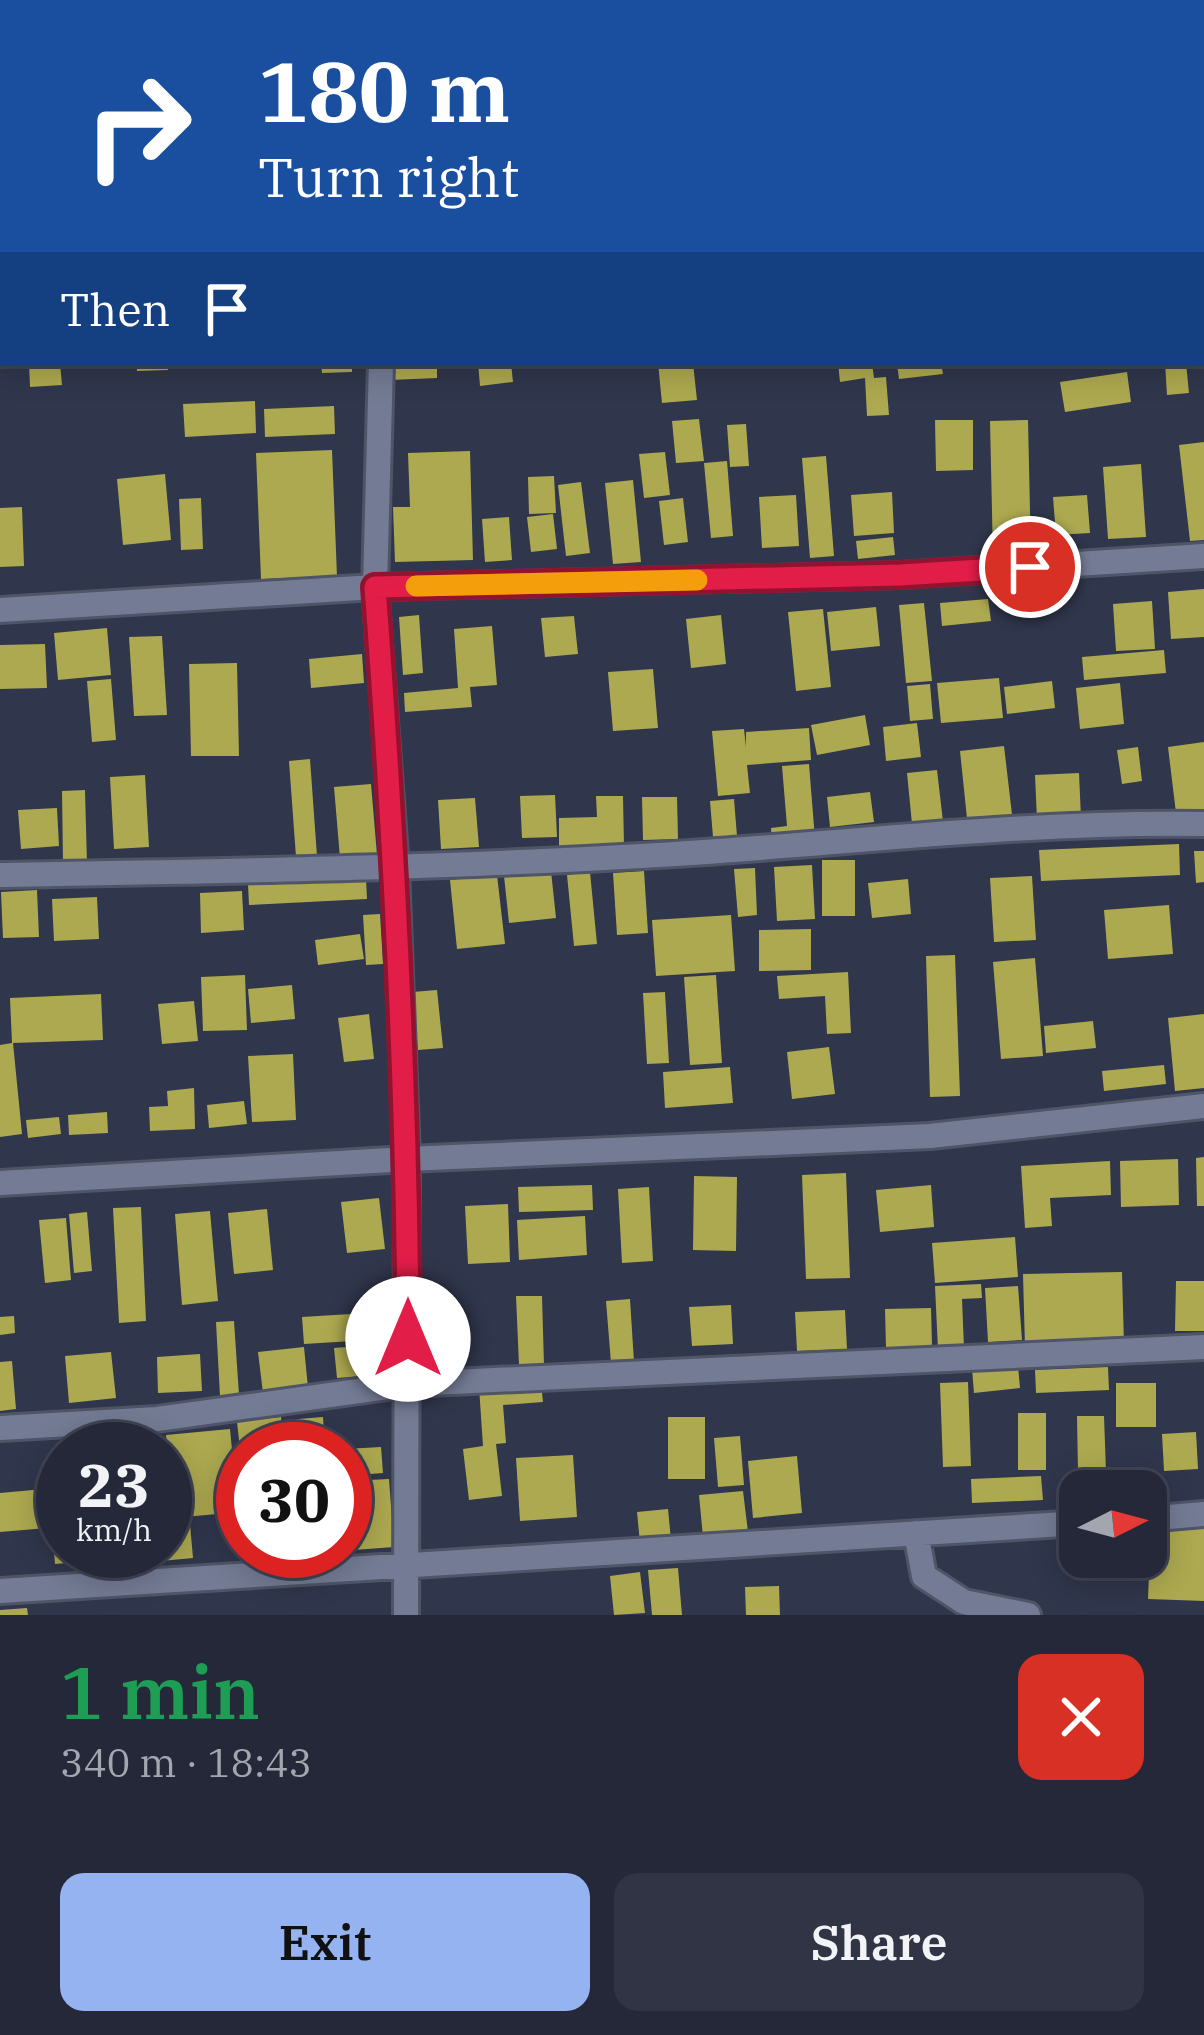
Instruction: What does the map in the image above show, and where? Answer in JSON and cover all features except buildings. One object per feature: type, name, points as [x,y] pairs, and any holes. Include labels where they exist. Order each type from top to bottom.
[{"type":"street","points":[[381,366],[375,587],[396,868],[407,1159],[406,1615]]},
{"type":"street","points":[[0,610],[375,587],[900,575],[1204,556]]},
{"type":"street","points":[[0,874],[396,868],[674,854],[952,832],[1204,824]]},
{"type":"street","points":[[0,1183],[930,1136],[1204,1106]]},
{"type":"street","points":[[0,1428],[157,1419],[409,1384],[1204,1347]]},
{"type":"street","points":[[1167,1517],[1204,1514]]},
{"type":"street","points":[[0,1591],[1059,1524]]},
{"type":"street","points":[[916,1534],[924,1576],[964,1602],[1028,1615]]},
{"type":"slow traffic","points":[[416,586],[697,580]]},
{"type":"route","points":[[408,1339],[396,868],[375,587],[900,575],[1030,567]]}]
